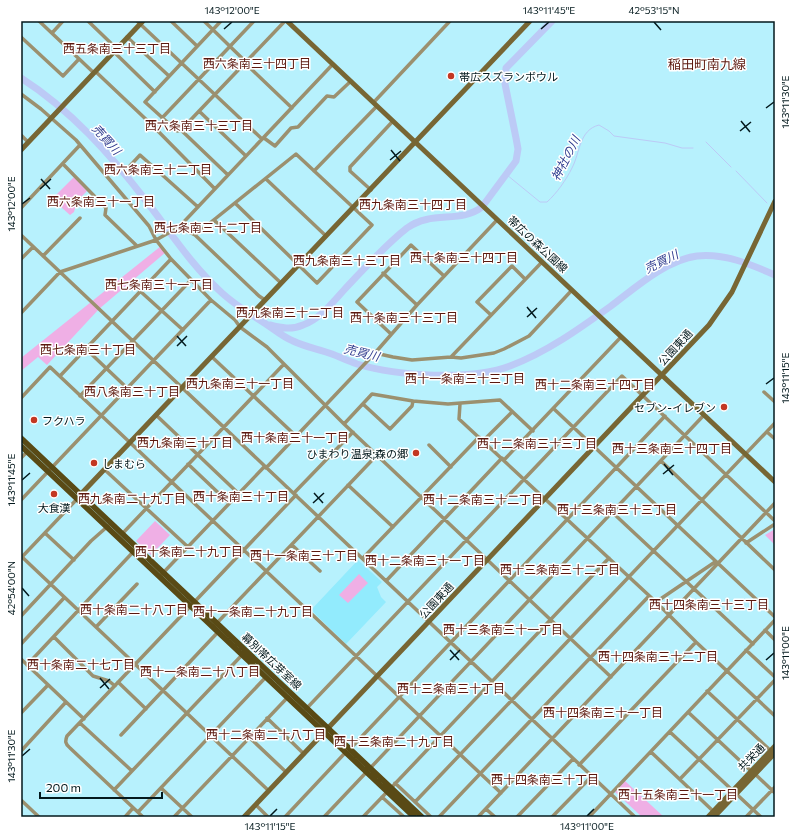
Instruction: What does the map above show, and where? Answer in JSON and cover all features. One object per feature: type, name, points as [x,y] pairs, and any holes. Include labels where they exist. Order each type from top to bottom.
[{"type":"main road","name":"幕別帯広芽室線","points":[[21,438],[79,497],[326,731],[422,817]]},
{"type":"main road","name":"幕別帯広芽室線","points":[[21,446],[50,469]]},
{"type":"main road","name":"幕別帯広芽室線","points":[[220,630],[242,655],[268,675]]},
{"type":"main road","name":"幕別帯広芽室線","points":[[391,788],[414,817]]},
{"type":"street","points":[[39,21],[152,125],[215,189]]},
{"type":"street","points":[[52,33],[63,21]]},
{"type":"street","points":[[88,21],[155,92]]},
{"type":"street","points":[[172,21],[197,46]]},
{"type":"street","points":[[204,21],[292,108]]},
{"type":"street","points":[[221,21],[145,102],[177,131],[181,130],[228,175]]},
{"type":"street","points":[[162,118],[254,21]]},
{"type":"street","points":[[181,130],[286,21]]},
{"type":"street","name":"帯広の森公園線","points":[[286,21],[775,482]]},
{"type":"street","points":[[314,171],[450,21]]},
{"type":"street","points":[[269,791],[21,557],[530,21]]},
{"type":"street","points":[[21,150],[140,22],[198,79],[263,138],[275,146],[291,128],[298,127],[327,96],[334,96],[351,81]]},
{"type":"street","points":[[21,37],[63,76],[79,59]]},
{"type":"street","points":[[127,37],[169,76]]},
{"type":"street","points":[[21,313],[60,272],[157,239],[178,227],[333,64]]},
{"type":"street","points":[[21,94],[41,109],[80,145],[149,226],[171,259],[211,300],[266,347],[444,520],[488,559],[611,677]]},
{"type":"street","points":[[199,111],[246,156]]},
{"type":"street","points":[[371,190],[350,171],[350,167],[393,121]]},
{"type":"street","points":[[21,136],[28,142]]},
{"type":"street","points":[[21,208],[80,145]]},
{"type":"street","points":[[195,235],[296,154],[372,225],[316,282],[235,203]]},
{"type":"street","points":[[128,168],[140,155],[198,207]]},
{"type":"street","points":[[63,164],[106,208],[105,215],[137,246]]},
{"type":"street","points":[[266,179],[326,236]]},
{"type":"street","name":"公園東通","points":[[244,817],[709,325],[723,306],[741,273],[775,201]]},
{"type":"street","points":[[43,256],[80,218]]},
{"type":"street","points":[[214,220],[281,283]]},
{"type":"street","points":[[162,575],[229,503],[356,374],[417,305],[497,220]]},
{"type":"street","points":[[178,227],[195,235],[259,296],[263,302]]},
{"type":"street","points":[[21,235],[635,817]]},
{"type":"street","points":[[391,334],[357,302],[383,273],[410,245],[444,276]]},
{"type":"street","points":[[21,259],[33,247]]},
{"type":"street","points":[[60,376],[171,259]]},
{"type":"street","points":[[451,357],[542,262]]},
{"type":"street","points":[[491,315],[476,302],[512,266],[525,279]]},
{"type":"street","points":[[383,273],[417,305]]},
{"type":"street","points":[[80,396],[191,280]]},
{"type":"street","points":[[374,354],[412,360],[451,357],[461,358],[494,353],[529,336],[572,290]]},
{"type":"street","points":[[140,291],[183,330]]},
{"type":"street","points":[[21,500],[211,300]]},
{"type":"street","points":[[386,581],[622,337]]},
{"type":"street","points":[[86,349],[127,388]]},
{"type":"street","points":[[212,357],[296,436]]},
{"type":"street","points":[[120,536],[284,364]]},
{"type":"street","points":[[21,398],[50,367],[501,793]]},
{"type":"street","points":[[305,710],[622,376],[775,521]]},
{"type":"street","points":[[764,392],[775,402]]},
{"type":"street","points":[[344,424],[372,394],[414,401],[460,404],[500,400],[533,430]]},
{"type":"street","points":[[363,404],[390,429],[412,406],[414,401]]},
{"type":"street","points":[[460,404],[459,418],[656,602],[696,642],[775,716]]},
{"type":"street","points":[[554,409],[775,618],[589,817]]},
{"type":"street","points":[[484,441],[512,412]]},
{"type":"street","points":[[324,817],[686,436],[704,415]]},
{"type":"street","points":[[156,416],[239,494]]},
{"type":"street","points":[[285,817],[664,416]]},
{"type":"street","points":[[416,802],[775,423]]},
{"type":"street","points":[[143,817],[70,748],[66,742],[67,736],[353,432]]},
{"type":"street","points":[[767,432],[775,439]]},
{"type":"street","points":[[363,558],[479,437]]},
{"type":"street","points":[[429,445],[451,467]]},
{"type":"street","points":[[21,458],[27,452]]},
{"type":"street","points":[[215,625],[377,455]]},
{"type":"street","points":[[661,462],[775,570]]},
{"type":"street","points":[[188,464],[229,503]]},
{"type":"street","points":[[105,470],[188,547]]},
{"type":"street","points":[[348,485],[393,527]]},
{"type":"street","points":[[478,817],[670,616],[717,563],[775,504]]},
{"type":"street","points":[[613,513],[752,644]]},
{"type":"street","points":[[746,543],[775,524]]},
{"type":"street","points":[[21,616],[91,541],[109,525]]},
{"type":"street","points":[[45,533],[74,560]]},
{"type":"street","points":[[292,545],[320,571]]},
{"type":"street","points":[[27,665],[135,550]]},
{"type":"street","points":[[363,817],[609,558]]},
{"type":"street","points":[[656,602],[717,563]]},
{"type":"street","points":[[96,627],[137,584]]},
{"type":"street","points":[[439,817],[649,596]]},
{"type":"street","points":[[21,644],[64,598]]},
{"type":"street","points":[[121,735],[220,630]]},
{"type":"street","points":[[765,630],[775,640]]},
{"type":"street","points":[[54,637],[93,676],[116,684],[146,709]]},
{"type":"street","points":[[580,765],[696,642]]},
{"type":"street","points":[[680,779],[775,678],[746,650]]},
{"type":"street","points":[[114,790],[242,655]]},
{"type":"street","points":[[21,660],[84,719]]},
{"type":"street","points":[[138,812],[268,675]]},
{"type":"street","points":[[21,713],[48,685]]},
{"type":"street","points":[[707,692],[774,753]]},
{"type":"street","points":[[174,817],[289,695]]},
{"type":"street","points":[[21,751],[66,702]]},
{"type":"street","points":[[688,712],[774,790],[746,817]]},
{"type":"street","points":[[267,718],[304,754]]},
{"type":"street","points":[[80,723],[132,771]]},
{"type":"street","points":[[670,732],[761,817]]},
{"type":"street","points":[[250,738],[286,772]]},
{"type":"street","name":"共栄通","points":[[708,817],[716,815],[753,772],[774,753],[775,746]]},
{"type":"street","points":[[651,752],[716,815]]},
{"type":"street","points":[[517,817],[573,759]]},
{"type":"street","points":[[552,817],[592,776]]},
{"type":"street","points":[[161,788],[192,817]]},
{"type":"street","points":[[391,788],[416,802],[431,817]]},
{"type":"street","points":[[382,797],[404,817]]},
{"type":"street","points":[[21,800],[39,817]]},
{"type":"street","points":[[256,805],[268,817]]},
{"type":"street","points":[[125,817],[134,808]]},
{"type":"street","points":[[486,809],[495,817]]},
{"type":"shaded area","points":[[74,177],[87,191],[77,201],[74,212],[70,215],[52,199]]},
{"type":"shaded area","points":[[161,246],[166,252],[99,309],[47,365],[38,357],[21,371],[21,358]]},
{"type":"shaded area","points":[[155,521],[170,535],[151,555],[136,541]]},
{"type":"shaded area","points":[[775,529],[775,545],[765,535]]},
{"type":"shaded area","points":[[358,560],[382,582],[377,587],[381,597],[386,602],[346,644],[311,610]]},
{"type":"shaded area","points":[[359,574],[368,583],[348,603],[339,595]]},
{"type":"shaded area","points":[[625,781],[664,817],[642,817],[615,792]]},
{"type":"waterway","points":[[270,325],[282,328],[295,328],[315,319],[390,242],[407,228],[426,220],[465,215],[482,207],[516,161],[518,149],[505,84],[506,68],[552,21]]},
{"type":"waterway","name":"売買川","points":[[21,78],[57,104],[89,134],[133,184],[191,261],[211,283],[227,297],[289,339],[357,364],[413,374],[455,375],[494,371],[510,366],[550,347],[587,323],[651,276],[662,269],[685,259],[697,256],[717,256],[737,260],[775,275]]},
{"type":"waterway","name":"神社の川","points":[[507,175],[540,202],[547,202],[570,173],[581,143],[587,132],[599,125],[614,136],[665,143],[682,148],[693,148]]},
{"type":"waterway","name":"神社の川","points":[[706,142],[731,167]]},
{"type":"waterway","name":"神社の川","points":[[736,171],[767,203]]},
{"type":"place","name":"帯広スズランボウル","points":[[451,76]]},
{"type":"place","name":"セブン-イレブン","points":[[724,407]]},
{"type":"place","name":"フクハラ","points":[[34,420]]},
{"type":"place","name":"ひまわり温泉;森の郷","points":[[416,453]]},
{"type":"place","name":"しまむら","points":[[94,463]]},
{"type":"place","name":"大食漢","points":[[54,494]]},
{"type":"district","name":"西五条南三十三丁目","points":[[117,48]]},
{"type":"district","name":"西六条南三十四丁目","points":[[257,63]]},
{"type":"district","name":"稲田町南九線","points":[[707,64]]},
{"type":"district","name":"西六条南三十三丁目","points":[[199,125]]},
{"type":"district","name":"西六条南三十二丁目","points":[[158,169]]},
{"type":"district","name":"西六条南三十一丁目","points":[[101,201]]},
{"type":"district","name":"西九条南三十四丁目","points":[[413,204]]},
{"type":"district","name":"西七条南三十二丁目","points":[[208,227]]},
{"type":"district","name":"西十条南三十四丁目","points":[[464,257]]},
{"type":"district","name":"西九条南三十三丁目","points":[[347,260]]},
{"type":"district","name":"西七条南三十一丁目","points":[[159,284]]},
{"type":"district","name":"西九条南三十二丁目","points":[[290,312]]},
{"type":"district","name":"西十条南三十三丁目","points":[[404,317]]},
{"type":"district","name":"西七条南三十丁目","points":[[88,349]]},
{"type":"district","name":"西十一条南三十三丁目","points":[[465,378]]},
{"type":"district","name":"西九条南三十一丁目","points":[[240,383]]},
{"type":"district","name":"西十二条南三十四丁目","points":[[595,384]]},
{"type":"district","name":"西八条南三十丁目","points":[[132,391]]},
{"type":"district","name":"西十条南三十一丁目","points":[[295,437]]},
{"type":"district","name":"西九条南三十丁目","points":[[185,442]]},
{"type":"district","name":"西十二条南三十三丁目","points":[[537,443]]},
{"type":"district","name":"西十三条南三十四丁目","points":[[672,448]]},
{"type":"district","name":"西十条南三十丁目","points":[[241,496]]},
{"type":"district","name":"西九条南二十九丁目","points":[[132,498]]},
{"type":"district","name":"西十二条南三十二丁目","points":[[483,499]]},
{"type":"district","name":"西十三条南三十三丁目","points":[[617,509]]},
{"type":"district","name":"西十条南二十九丁目","points":[[189,551]]},
{"type":"district","name":"西十一条南三十丁目","points":[[304,555]]},
{"type":"district","name":"西十二条南三十一丁目","points":[[425,560]]},
{"type":"district","name":"西十三条南三十二丁目","points":[[560,569]]},
{"type":"district","name":"西十四条南三十三丁目","points":[[709,604]]},
{"type":"district","name":"西十条南二十八丁目","points":[[134,609]]},
{"type":"district","name":"西十一条南二十九丁目","points":[[253,611]]},
{"type":"district","name":"西十三条南三十一丁目","points":[[503,629]]},
{"type":"district","name":"西十四条南三十二丁目","points":[[658,656]]},
{"type":"district","name":"西十条南二十七丁目","points":[[81,664]]},
{"type":"district","name":"西十一条南二十八丁目","points":[[200,671]]},
{"type":"district","name":"西十三条南三十丁目","points":[[451,688]]},
{"type":"district","name":"西十四条南三十一丁目","points":[[603,712]]},
{"type":"district","name":"西十二条南二十八丁目","points":[[266,734]]},
{"type":"district","name":"西十三条南二十九丁目","points":[[394,741]]},
{"type":"district","name":"西十四条南三十丁目","points":[[545,779]]},
{"type":"district","name":"西十五条南三十一丁目","points":[[678,794]]}]
